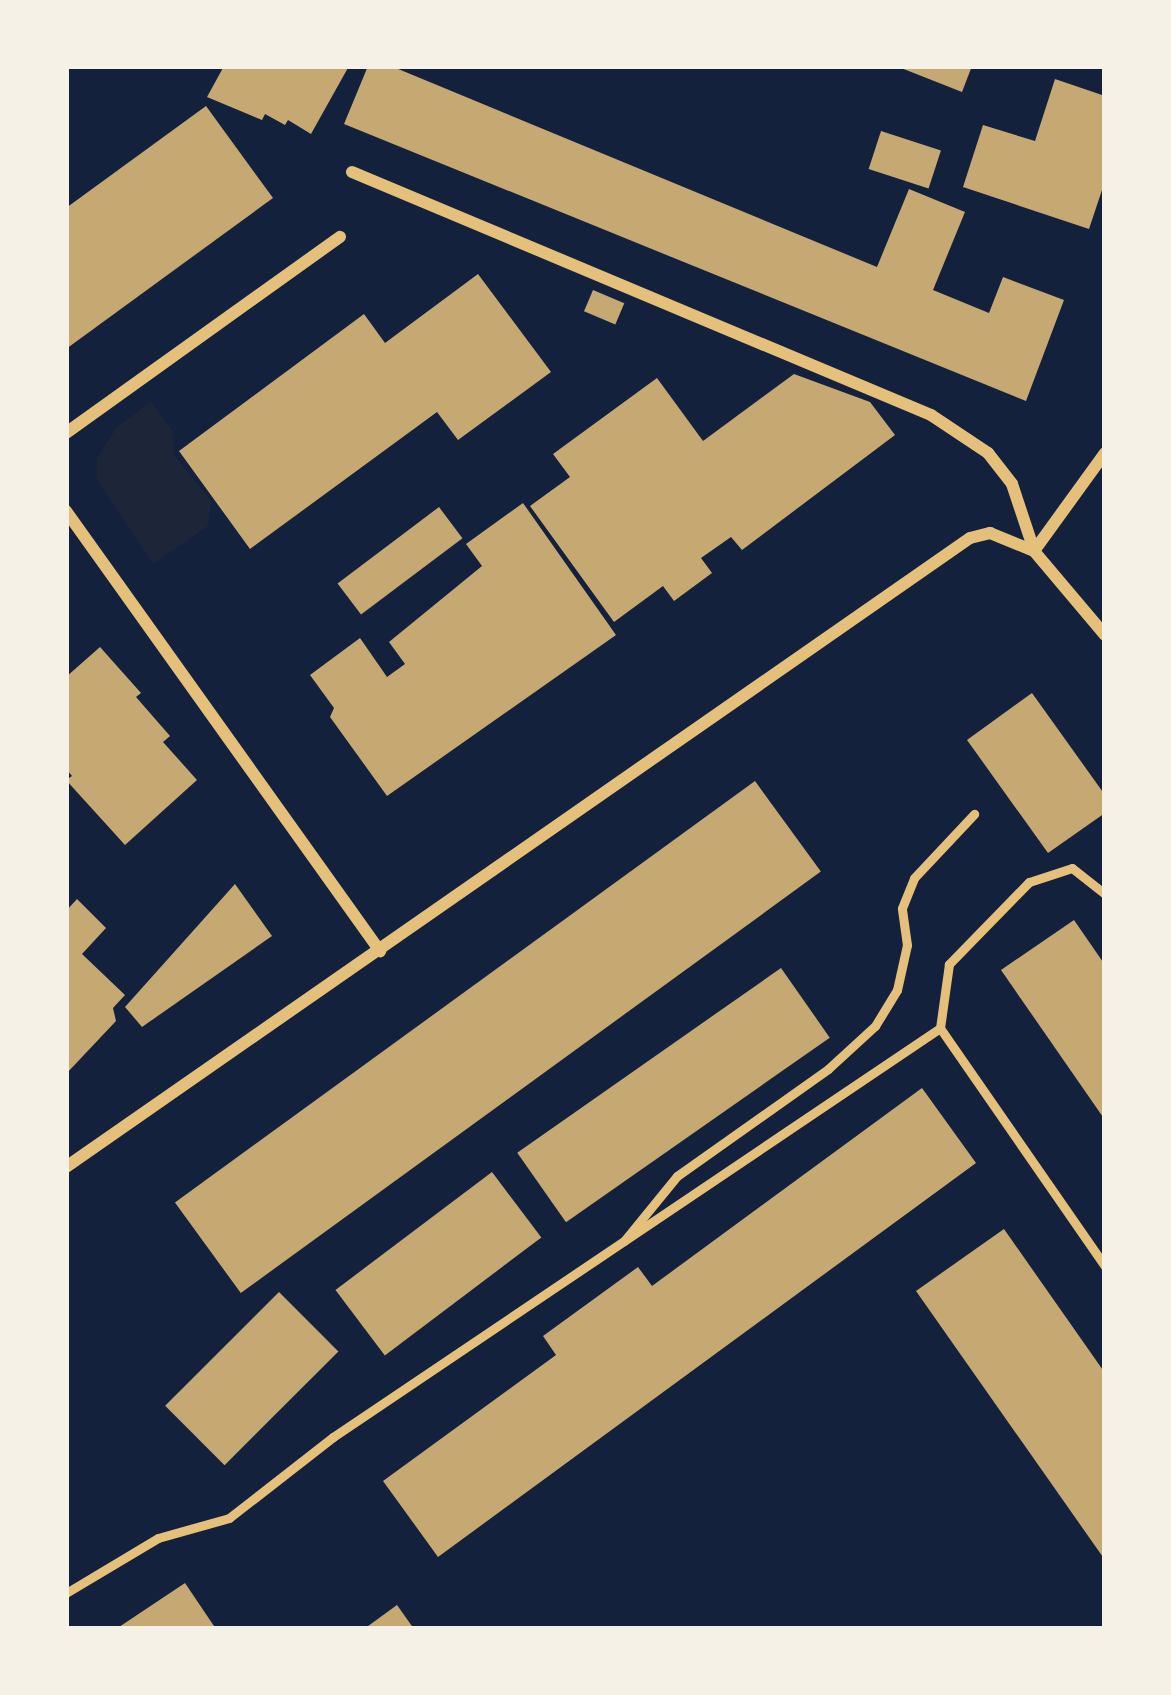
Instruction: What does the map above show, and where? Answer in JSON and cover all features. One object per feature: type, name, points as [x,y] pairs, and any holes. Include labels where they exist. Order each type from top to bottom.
[{"type":"street","points":[[352,172],[932,415],[988,453],[1012,484],[1034,551],[1105,634]]},
{"type":"street","points":[[66,433],[340,237]]},
{"type":"street","points":[[1034,551],[1105,453]]},
{"type":"street","points":[[66,511],[380,951]]},
{"type":"street","points":[[66,1167],[945,551],[989,533],[1034,551]]},
{"type":"lane","points":[[616,1250],[677,1176],[828,1069],[874,1026],[897,990],[907,945],[902,908],[914,878],[974,814]]},
{"type":"lane","points":[[1105,894],[1072,868],[1029,882],[949,964],[940,1028],[1105,1266]]},
{"type":"lane","points":[[66,1593],[158,1538],[229,1517],[333,1437],[940,1028]]},
{"type":"shaded area","points":[[151,402],[173,431],[174,455],[211,501],[208,526],[153,564],[97,480],[97,458],[117,427]]},
{"type":"building","points":[[224,66],[349,66],[311,134],[288,120],[285,125],[265,114],[262,120],[207,97]]},
{"type":"building","points":[[368,66],[391,66],[877,267],[909,189],[965,212],[933,290],[989,313],[1003,277],[1064,300],[1026,401],[344,124]]},
{"type":"building","points":[[896,66],[972,66],[962,92]]},
{"type":"building","points":[[1055,79],[1105,96],[1105,181],[1089,229],[963,187],[983,125],[1035,141]]},
{"type":"building","points":[[206,106],[273,198],[66,349],[66,208]]},
{"type":"building","points":[[881,131],[941,150],[929,189],[869,169]]},
{"type":"building","points":[[478,274],[551,372],[458,440],[437,412],[250,549],[179,451],[364,314],[385,343]]},
{"type":"building","points":[[593,290],[624,303],[615,324],[584,311]]},
{"type":"building","points":[[794,374],[870,402],[895,435],[742,550],[731,537],[701,558],[712,573],[674,601],[663,586],[614,622],[530,506],[570,477],[553,454],[657,378],[703,441]]},
{"type":"building","points":[[523,503],[616,635],[387,796],[330,717],[334,708],[310,675],[360,638],[387,677],[405,664],[389,642],[482,566],[466,544]]},
{"type":"building","points":[[439,507],[462,538],[361,615],[338,583]]},
{"type":"building","points":[[100,647],[141,693],[136,697],[170,736],[163,742],[197,780],[125,845],[66,780],[72,776],[66,769],[66,677]]},
{"type":"building","points":[[1032,693],[1105,795],[1105,813],[1048,853],[967,740]]},
{"type":"building","points":[[755,781],[821,872],[241,1293],[175,1202]]},
{"type":"building","points":[[235,884],[272,936],[142,1027],[125,1007]]},
{"type":"building","points":[[77,899],[106,928],[82,954],[125,995],[113,1008],[116,1021],[66,1074],[66,911]]},
{"type":"building","points":[[1074,920],[1105,965],[1105,1120],[1001,970]]},
{"type":"building","points":[[781,968],[830,1038],[566,1222],[517,1153]]},
{"type":"building","points":[[922,1088],[976,1163],[438,1557],[383,1481],[556,1355],[543,1336],[638,1267],[652,1286]]},
{"type":"building","points":[[492,1172],[541,1237],[385,1355],[335,1290]]},
{"type":"building","points":[[1004,1229],[1105,1373],[1105,1560],[916,1291]]},
{"type":"building","points":[[279,1292],[338,1351],[225,1465],[165,1406]]},
{"type":"building","points":[[185,1583],[216,1629],[116,1629]]},
{"type":"building","points":[[397,1605],[414,1629],[364,1629]]}]
